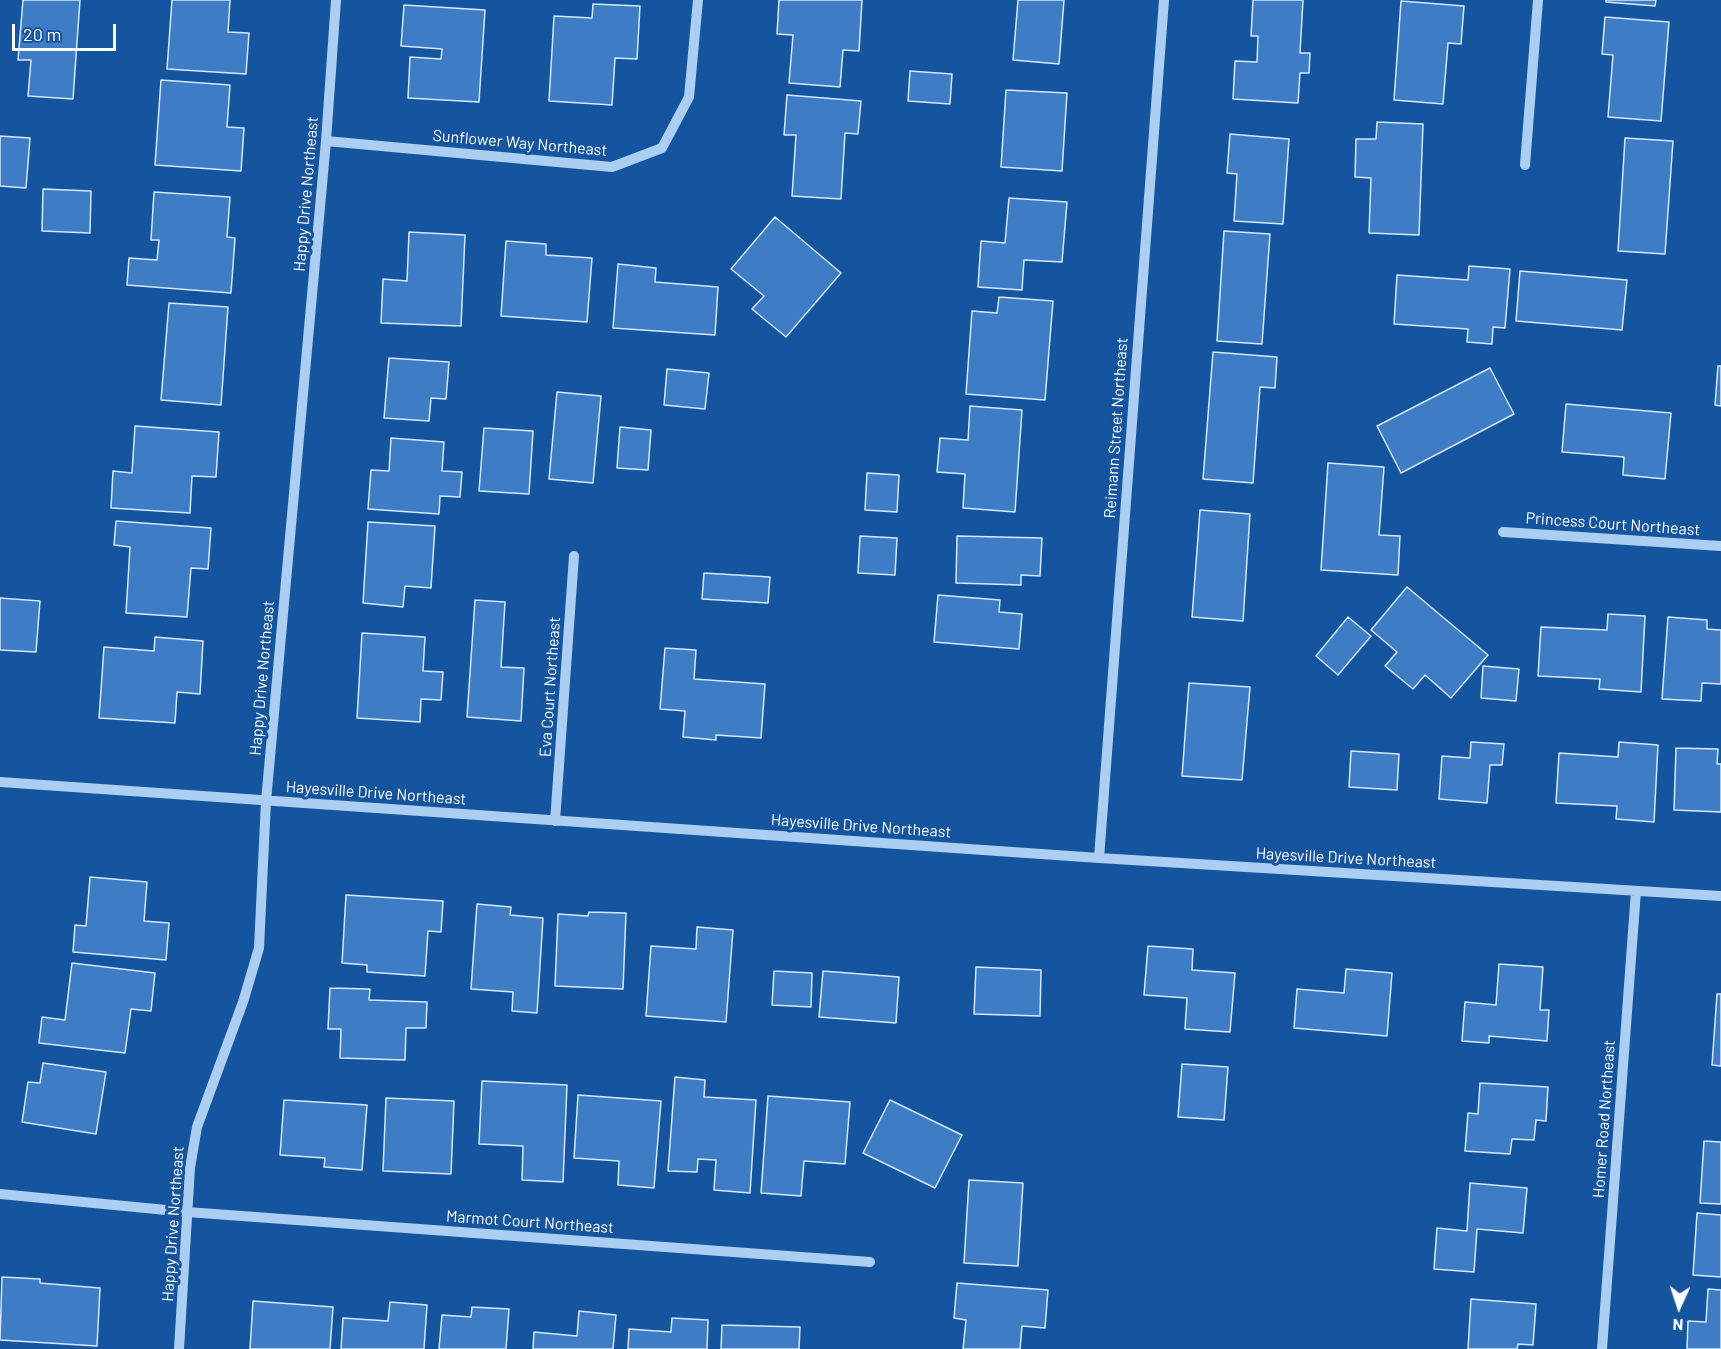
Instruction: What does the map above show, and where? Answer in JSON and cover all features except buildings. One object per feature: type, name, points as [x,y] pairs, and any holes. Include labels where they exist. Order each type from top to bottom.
[{"type":"street","name":"Happy Drive Northeast","points":[[179,1349],[190,1167],[197,1127],[243,1002],[259,948],[266,801],[326,141],[336,0]]},
{"type":"street","name":"Sunflower Way Northeast","points":[[326,141],[612,166],[662,148],[689,97],[698,0]]},
{"type":"street","name":"Reimann Street Northeast","points":[[1099,858],[1164,0]]},
{"type":"street","points":[[1525,165],[1538,0]]},
{"type":"street","name":"Princess Court Northeast","points":[[1503,532],[1721,546]]},
{"type":"street","name":"Eva Court Northeast","points":[[555,821],[574,556]]},
{"type":"street","name":"Hayesville Drive Northeast","points":[[0,782],[1099,858],[1721,896]]},
{"type":"street","name":"Homer Road Northeast","points":[[1602,1349],[1636,891]]},
{"type":"street","name":"Marmot Court Northeast","points":[[0,1194],[187,1212],[870,1262]]}]
